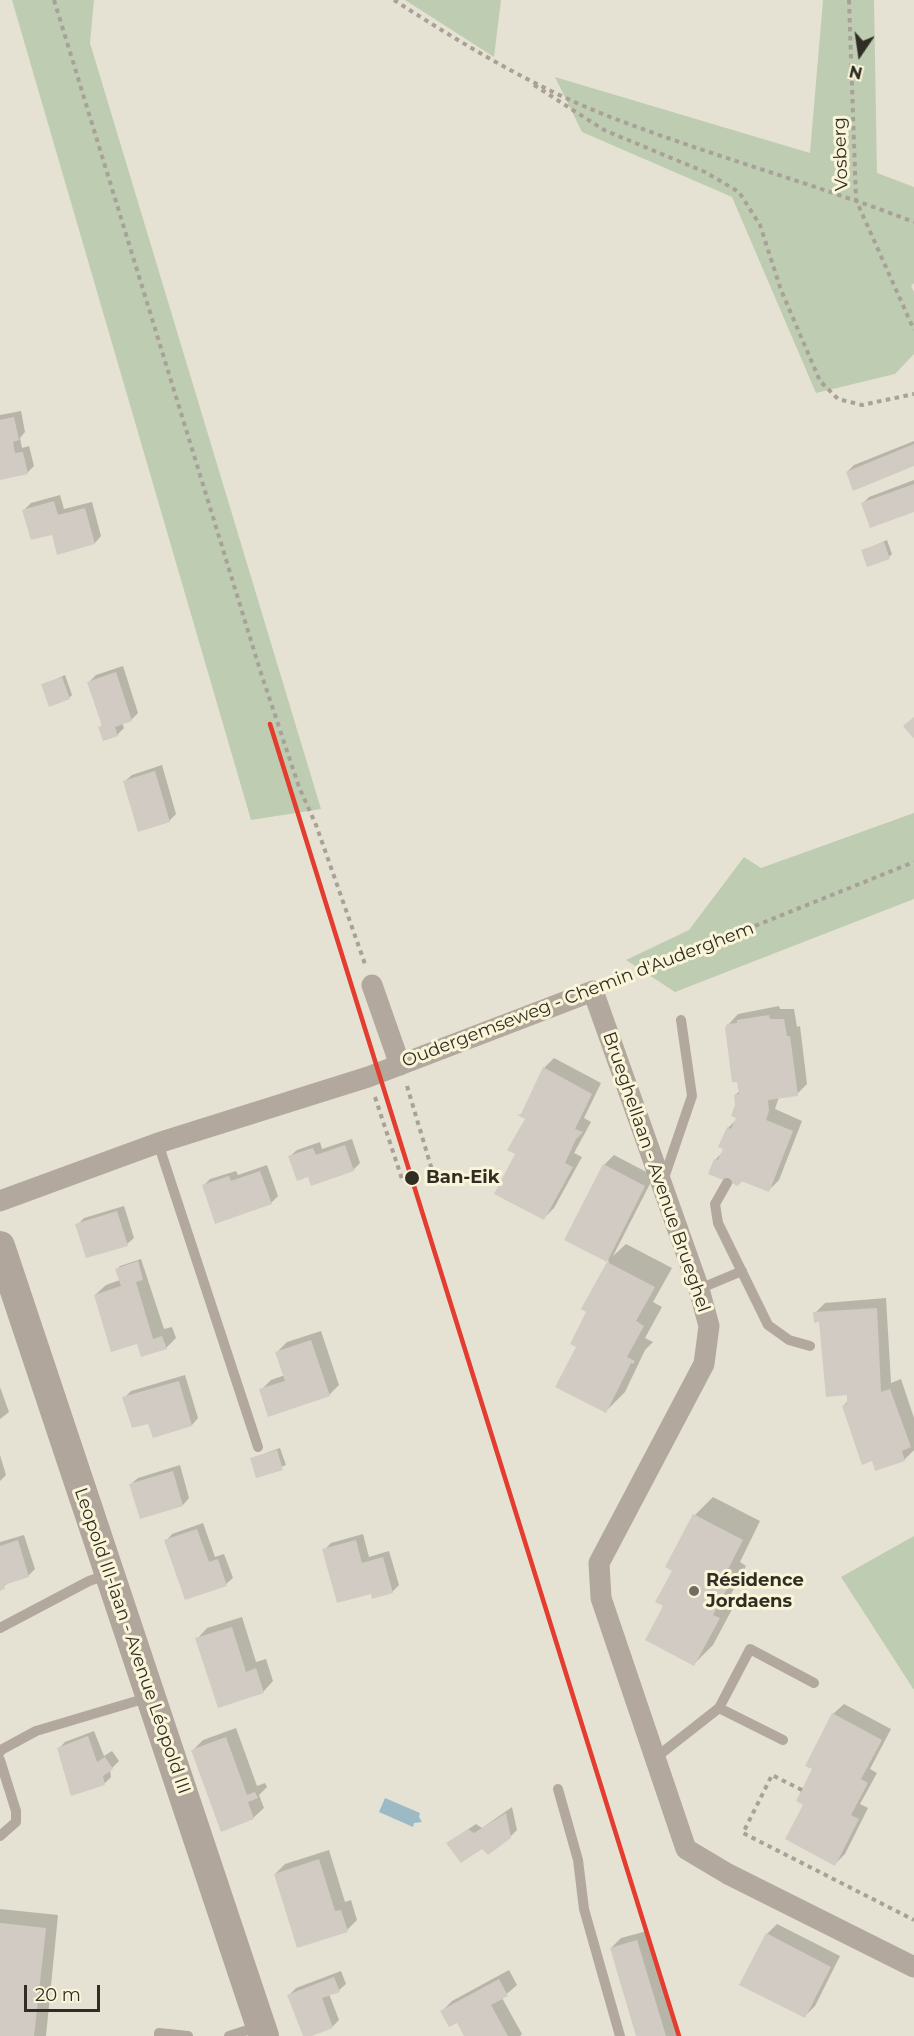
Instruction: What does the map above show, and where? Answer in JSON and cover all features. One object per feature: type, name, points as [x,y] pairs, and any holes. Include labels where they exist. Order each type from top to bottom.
[{"type":"street","points":[[372,985],[400,1065]]},
{"type":"street","name":"Oudergemseweg - Chemin d'Auderghem","points":[[0,1201],[158,1143],[368,1077],[593,991]]},
{"type":"street","name":"Brueghellaan - Avenue Brueghel","points":[[593,991],[699,1289],[709,1326],[704,1364],[598,1563],[601,1598],[686,1848],[728,1874],[914,1967]]},
{"type":"street","name":"Leopold III-laan - Avenue Léopold III","points":[[0,1246],[262,2031]]},
{"type":"lane","points":[[662,1184],[692,1096],[681,1020]]},
{"type":"lane","points":[[158,1143],[258,1447]]},
{"type":"lane","points":[[727,1183],[715,1204],[718,1223],[768,1325],[789,1340],[810,1346]]},
{"type":"lane","points":[[699,1289],[742,1271]]},
{"type":"lane","points":[[0,1628],[89,1581],[110,1575]]},
{"type":"lane","points":[[654,1759],[719,1707],[750,1649],[814,1683]]},
{"type":"lane","points":[[0,1752],[36,1731],[150,1697]]},
{"type":"lane","points":[[719,1707],[783,1740]]},
{"type":"lane","points":[[0,1760],[16,1811],[16,1822],[0,1836]]},
{"type":"lane","points":[[558,1789],[578,1860],[584,1909],[620,2036]]},
{"type":"lane","points":[[229,2036],[262,2031]]},
{"type":"lane","points":[[159,2036],[159,2033],[188,2036]]},
{"type":"path","points":[[54,0],[260,669],[299,787],[316,825],[372,985]]},
{"type":"path","points":[[394,0],[471,50],[523,78],[613,118],[856,200],[914,222]]},
{"type":"path","name":"Vosberg","points":[[849,0],[856,200],[914,330]]},
{"type":"path","points":[[523,78],[604,130],[705,172],[739,192],[760,225],[785,300],[820,381],[838,399],[862,405],[914,394]]},
{"type":"path","name":"Oudergemseweg - Chemin d'Auderghem","points":[[593,991],[914,862]]},
{"type":"path","points":[[400,1065],[432,1170]]},
{"type":"path","points":[[368,1077],[402,1179]]},
{"type":"path","points":[[801,1790],[772,1775],[743,1833],[914,1920]]},
{"type":"green space","points":[[12,0],[94,0],[90,43],[321,809],[251,820]]},
{"type":"green space","points":[[405,0],[501,0],[494,57]]},
{"type":"green space","points":[[823,0],[874,0],[877,173],[914,187],[914,283],[911,286],[914,292],[914,354],[895,374],[816,393],[732,197],[582,132],[555,77],[810,153]]},
{"type":"green space","points":[[914,813],[914,899],[675,992],[626,960],[689,930],[744,857],[761,868]]},
{"type":"green space","points":[[914,1536],[914,1690],[841,1577]]},
{"type":"water","points":[[385,1798],[420,1813],[419,1817],[422,1822],[414,1823],[413,1827],[379,1812]]},
{"type":"building","points":[[14,417],[19,440],[13,442],[15,453],[23,452],[28,474],[0,480],[0,420]]},
{"type":"building","points":[[914,444],[914,466],[853,491],[846,472]]},
{"type":"building","points":[[914,484],[914,512],[870,528],[861,503]]},
{"type":"building","points":[[54,501],[58,515],[85,508],[95,544],[57,555],[52,535],[31,540],[22,510]]},
{"type":"building","points":[[884,542],[890,559],[867,567],[861,550]]},
{"type":"building","points":[[116,672],[132,721],[115,727],[118,736],[103,741],[98,727],[102,726],[87,682]]},
{"type":"building","points":[[62,677],[70,699],[49,707],[41,684]]},
{"type":"building","points":[[914,717],[914,737],[913,738],[903,726]]},
{"type":"building","points":[[155,771],[170,822],[138,832],[123,781]]},
{"type":"building","points":[[769,1015],[770,1019],[784,1019],[787,1036],[790,1036],[798,1096],[768,1100],[769,1111],[766,1120],[793,1131],[769,1192],[741,1181],[738,1186],[708,1174],[714,1159],[718,1160],[723,1149],[718,1147],[727,1127],[731,1129],[736,1118],[731,1116],[735,1105],[734,1095],[739,1094],[737,1082],[732,1082],[725,1028],[727,1024],[737,1023],[737,1020]]},
{"type":"building","points":[[543,1067],[592,1094],[575,1129],[583,1132],[576,1139],[565,1163],[573,1167],[544,1220],[494,1194],[515,1154],[507,1150],[525,1119],[517,1115],[521,1114]]},
{"type":"building","points":[[345,1145],[354,1171],[311,1186],[308,1177],[297,1181],[288,1156],[313,1148],[316,1155]]},
{"type":"building","points":[[603,1164],[645,1186],[607,1262],[564,1240]]},
{"type":"building","points":[[260,1171],[272,1204],[215,1224],[202,1185],[229,1176],[231,1181]]},
{"type":"building","points":[[117,1211],[128,1246],[86,1258],[75,1224]]},
{"type":"building","points":[[138,1261],[143,1280],[136,1282],[153,1339],[162,1336],[167,1349],[141,1357],[137,1344],[111,1352],[94,1295],[121,1286],[115,1269]]},
{"type":"building","points":[[607,1262],[655,1287],[636,1321],[644,1326],[627,1357],[635,1361],[631,1363],[606,1413],[555,1387],[576,1347],[570,1344],[586,1312],[581,1309]]},
{"type":"building","points":[[877,1308],[881,1392],[890,1389],[911,1447],[902,1451],[905,1461],[875,1471],[872,1461],[862,1465],[842,1406],[847,1404],[847,1395],[826,1397],[819,1322],[814,1323],[813,1312]]},
{"type":"building","points":[[311,1340],[330,1396],[268,1417],[259,1389],[285,1381],[275,1352]]},
{"type":"building","points":[[179,1381],[192,1426],[153,1438],[148,1424],[132,1428],[122,1397]]},
{"type":"building","points":[[277,1450],[283,1470],[256,1478],[250,1458]]},
{"type":"building","points":[[173,1471],[183,1506],[140,1519],[129,1484]]},
{"type":"building","name":"Résidence Jordaens","points":[[693,1514],[743,1540],[722,1581],[729,1585],[713,1615],[720,1618],[694,1666],[645,1640],[663,1606],[655,1602],[672,1571],[665,1567]]},
{"type":"building","points":[[197,1529],[209,1562],[218,1559],[227,1586],[185,1600],[164,1540]]},
{"type":"building","points":[[18,1540],[29,1577],[4,1585],[5,1589],[0,1591],[0,1546]]},
{"type":"building","points":[[356,1540],[362,1563],[383,1557],[393,1593],[372,1599],[371,1594],[337,1603],[322,1549]]},
{"type":"building","points":[[232,1627],[246,1672],[256,1668],[264,1693],[218,1708],[195,1638]]},
{"type":"building","points":[[832,1713],[882,1740],[861,1779],[868,1783],[851,1815],[859,1819],[835,1866],[785,1839],[803,1805],[796,1801],[812,1769],[805,1766]]},
{"type":"building","points":[[88,1736],[97,1762],[105,1757],[113,1769],[103,1776],[105,1785],[71,1796],[57,1748]]},
{"type":"building","points":[[226,1737],[247,1795],[255,1792],[258,1798],[248,1802],[254,1819],[221,1832],[191,1750]]},
{"type":"building","points":[[506,1813],[511,1838],[488,1855],[482,1849],[461,1863],[446,1843],[468,1829],[474,1833]]},
{"type":"building","points":[[319,1859],[335,1911],[341,1910],[348,1932],[297,1948],[274,1874]]},
{"type":"building","points":[[0,1923],[46,1928],[34,2036],[0,2036]]},
{"type":"building","points":[[766,1933],[831,1967],[805,2018],[739,1985]]},
{"type":"building","points":[[637,1940],[666,2036],[636,2036],[610,1948]]},
{"type":"building","points":[[334,1977],[340,1992],[322,1998],[333,2028],[312,2036],[303,2036],[287,1995]]},
{"type":"building","points":[[499,1979],[508,1996],[491,2005],[508,2036],[464,2036],[457,2023],[449,2027],[440,2011]]},
{"type":"transit line","points":[[270,724],[679,2036]]},
{"type":"place","name":"Ban-Eik","points":[[412,1178]]},
{"type":"place","name":"Résidence Jordaens","points":[[694,1591]]}]
